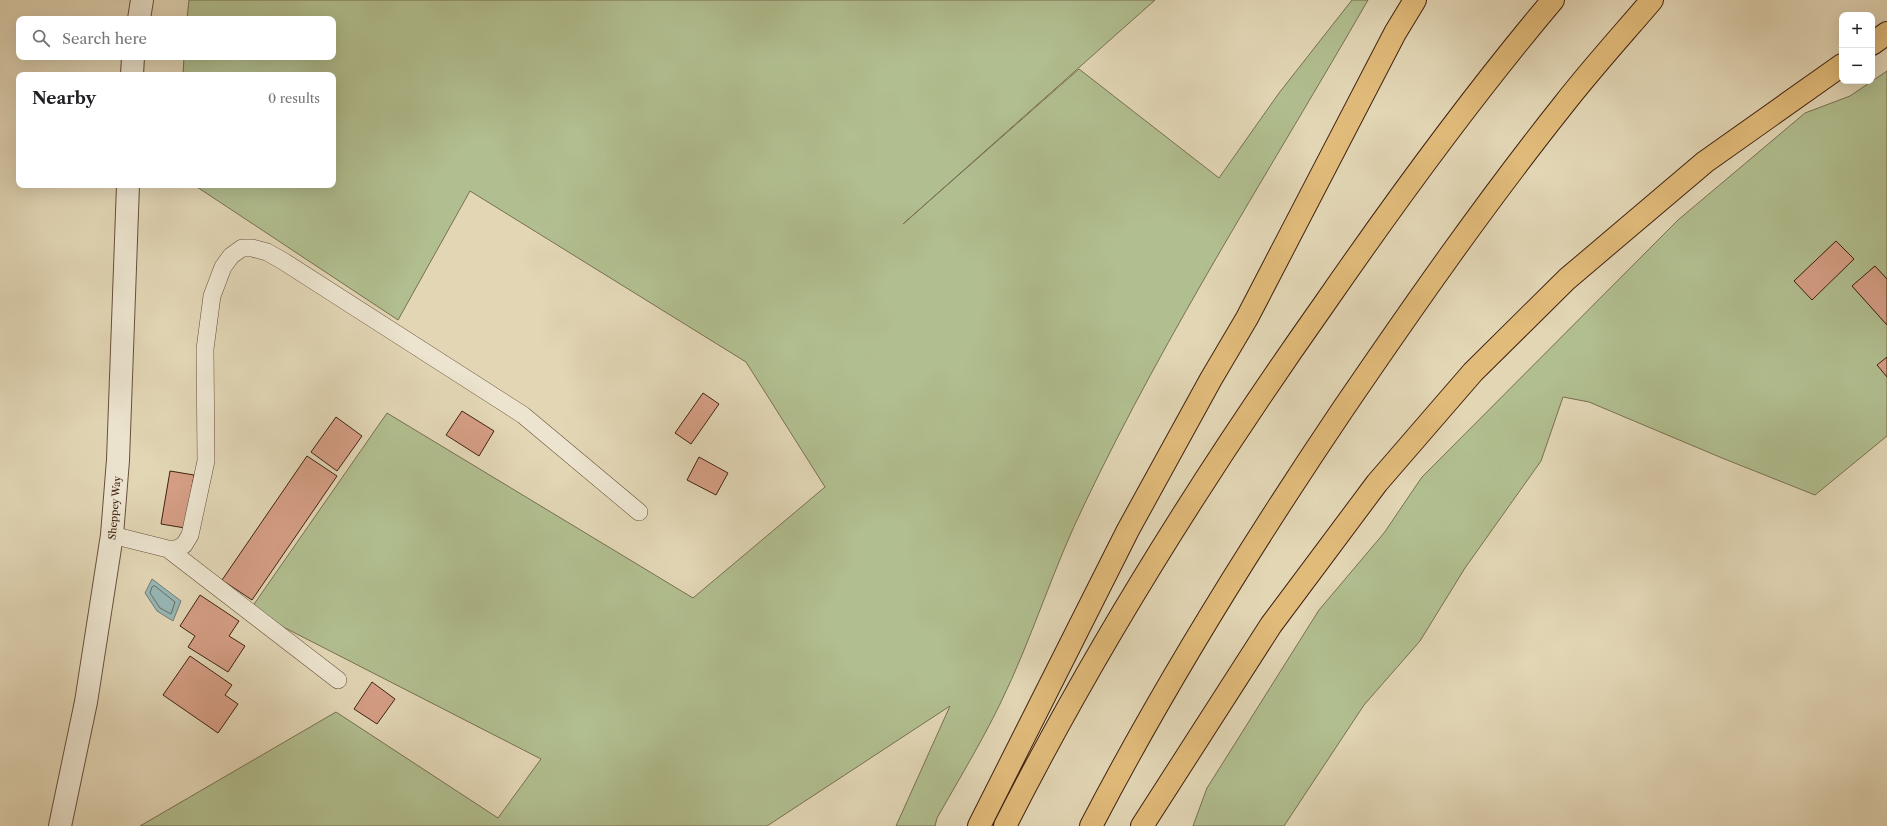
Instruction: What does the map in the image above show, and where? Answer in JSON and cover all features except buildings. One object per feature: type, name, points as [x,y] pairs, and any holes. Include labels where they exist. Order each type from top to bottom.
[{"type":"highway","points":[[979,826],[1125,536],[1208,385],[1247,318],[1395,34],[1415,0]]},
{"type":"highway","points":[[1005,826],[1026,784],[1113,630],[1199,489],[1260,395],[1388,212],[1496,68],[1552,0]]},
{"type":"highway","points":[[1091,826],[1125,760],[1220,601],[1275,513],[1422,294],[1564,103],[1652,0]]},
{"type":"highway","points":[[1875,42],[1887,33]]},
{"type":"highway","points":[[1142,826],[1271,625],[1377,483],[1473,372],[1567,279],[1706,162],[1839,67]]},
{"type":"street","points":[[139,16],[142,0]]},
{"type":"street","points":[[132,72],[133,60]]},
{"type":"street","name":"Sheppey Way","points":[[60,826],[86,702],[112,535],[118,460],[128,188]]},
{"type":"lane","points":[[112,535],[168,549],[176,549],[184,545],[190,535],[206,461],[205,349],[212,296],[223,266],[231,256],[242,248],[252,248],[267,252],[283,261],[523,415],[639,512]]},
{"type":"lane","points":[[168,549],[338,680]]},
{"type":"green space","points":[[189,0],[1155,0],[903,224],[1079,69],[1219,178],[1279,93],[1352,0],[1368,0],[1186,311],[1117,438],[1073,528],[1012,679],[977,747],[937,818],[935,826],[896,826],[950,706],[767,826],[140,826],[336,712],[498,818],[541,759],[250,610],[387,413],[693,598],[825,487],[746,362],[470,191],[398,320],[199,188],[336,188],[336,72],[183,72],[184,60],[336,60],[336,16],[187,16]]},
{"type":"green space","points":[[1887,71],[1887,279],[1875,266],[1852,286],[1887,325],[1887,436],[1815,495],[1589,402],[1563,397],[1541,461],[1465,568],[1420,641],[1364,705],[1284,826],[1193,826],[1207,788],[1319,610],[1384,533],[1422,477],[1678,220],[1805,113],[1850,96],[1868,84],[1875,84],[1875,79]],"holes":[[[1836,241],[1854,259],[1812,299],[1794,281]]]},
{"type":"water","points":[[152,579],[181,601],[173,621],[157,611],[145,593]]}]
